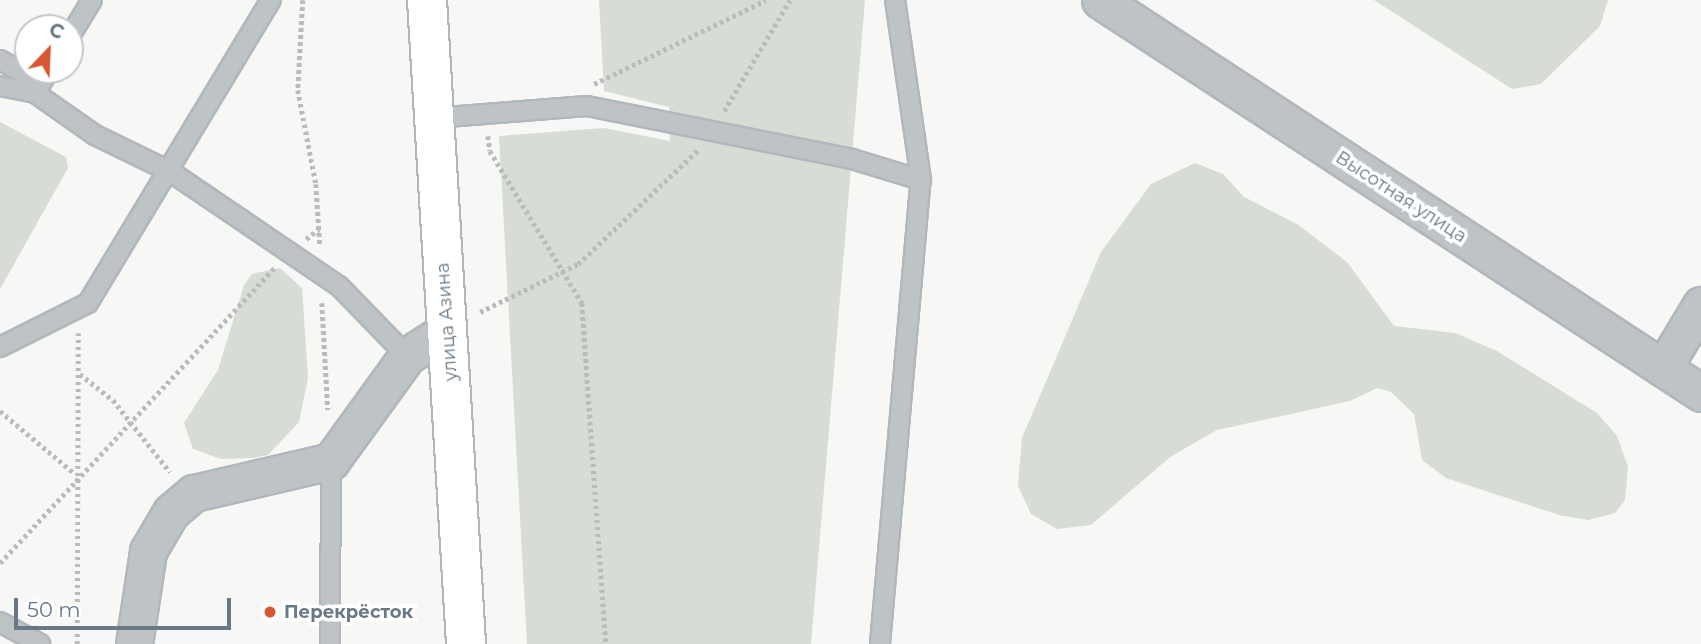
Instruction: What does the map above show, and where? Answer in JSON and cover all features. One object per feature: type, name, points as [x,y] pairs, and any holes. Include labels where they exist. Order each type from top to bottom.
[{"type":"main road","name":"улица Азина","points":[[427,0],[466,644]]},
{"type":"street","name":"Высотная улица","points":[[1100,0],[1701,393]]},
{"type":"street","points":[[1663,368],[1701,305]]},
{"type":"street","points":[[134,644],[148,551],[183,501],[194,493],[331,461],[407,355],[447,330]]},
{"type":"lane","points":[[0,347],[88,303],[171,172],[271,0]]},
{"type":"lane","points":[[880,644],[921,180],[895,0]]},
{"type":"lane","points":[[0,86],[20,84]]},
{"type":"lane","points":[[43,84],[95,135],[171,172],[322,275],[407,355]]},
{"type":"lane","points":[[434,118],[587,106],[710,131],[921,180]]},
{"type":"lane","points":[[330,644],[331,461]]},
{"type":"lane","points":[[0,622],[40,644]]},
{"type":"path","points":[[303,0],[298,90],[319,229],[331,461]]},
{"type":"path","points":[[548,109],[766,0]]},
{"type":"path","points":[[447,330],[578,264],[710,131],[790,0]]},
{"type":"path","points":[[486,114],[490,151],[582,303],[606,644]]},
{"type":"path","points":[[0,563],[76,475],[135,424],[289,252],[319,229]]},
{"type":"path","points":[[77,644],[78,331],[88,303]]},
{"type":"path","points":[[79,374],[135,424],[162,454],[183,501]]},
{"type":"path","points":[[0,411],[76,475]]},
{"type":"shaded area","points":[[599,0],[865,0],[811,644],[527,644],[499,136],[604,128],[670,141],[669,107],[604,91]]},
{"type":"shaded area","points":[[1374,0],[1608,0],[1600,26],[1541,84],[1512,89]]},
{"type":"shaded area","points":[[0,122],[66,157],[68,168],[0,289]]},
{"type":"shaded area","points":[[1195,163],[1223,174],[1244,197],[1297,224],[1347,262],[1394,326],[1455,333],[1497,351],[1597,413],[1617,436],[1628,467],[1625,500],[1615,513],[1588,520],[1559,515],[1446,478],[1422,460],[1414,414],[1391,392],[1377,388],[1350,401],[1217,430],[1170,457],[1091,525],[1057,529],[1031,514],[1018,486],[1022,438],[1101,252],[1151,184]]},
{"type":"shaded area","points":[[280,268],[302,288],[308,378],[299,422],[268,455],[221,459],[193,449],[184,423],[218,370],[244,285],[252,274]]},
{"type":"place","name":"Перекрёсток","points":[[270,612]]}]
